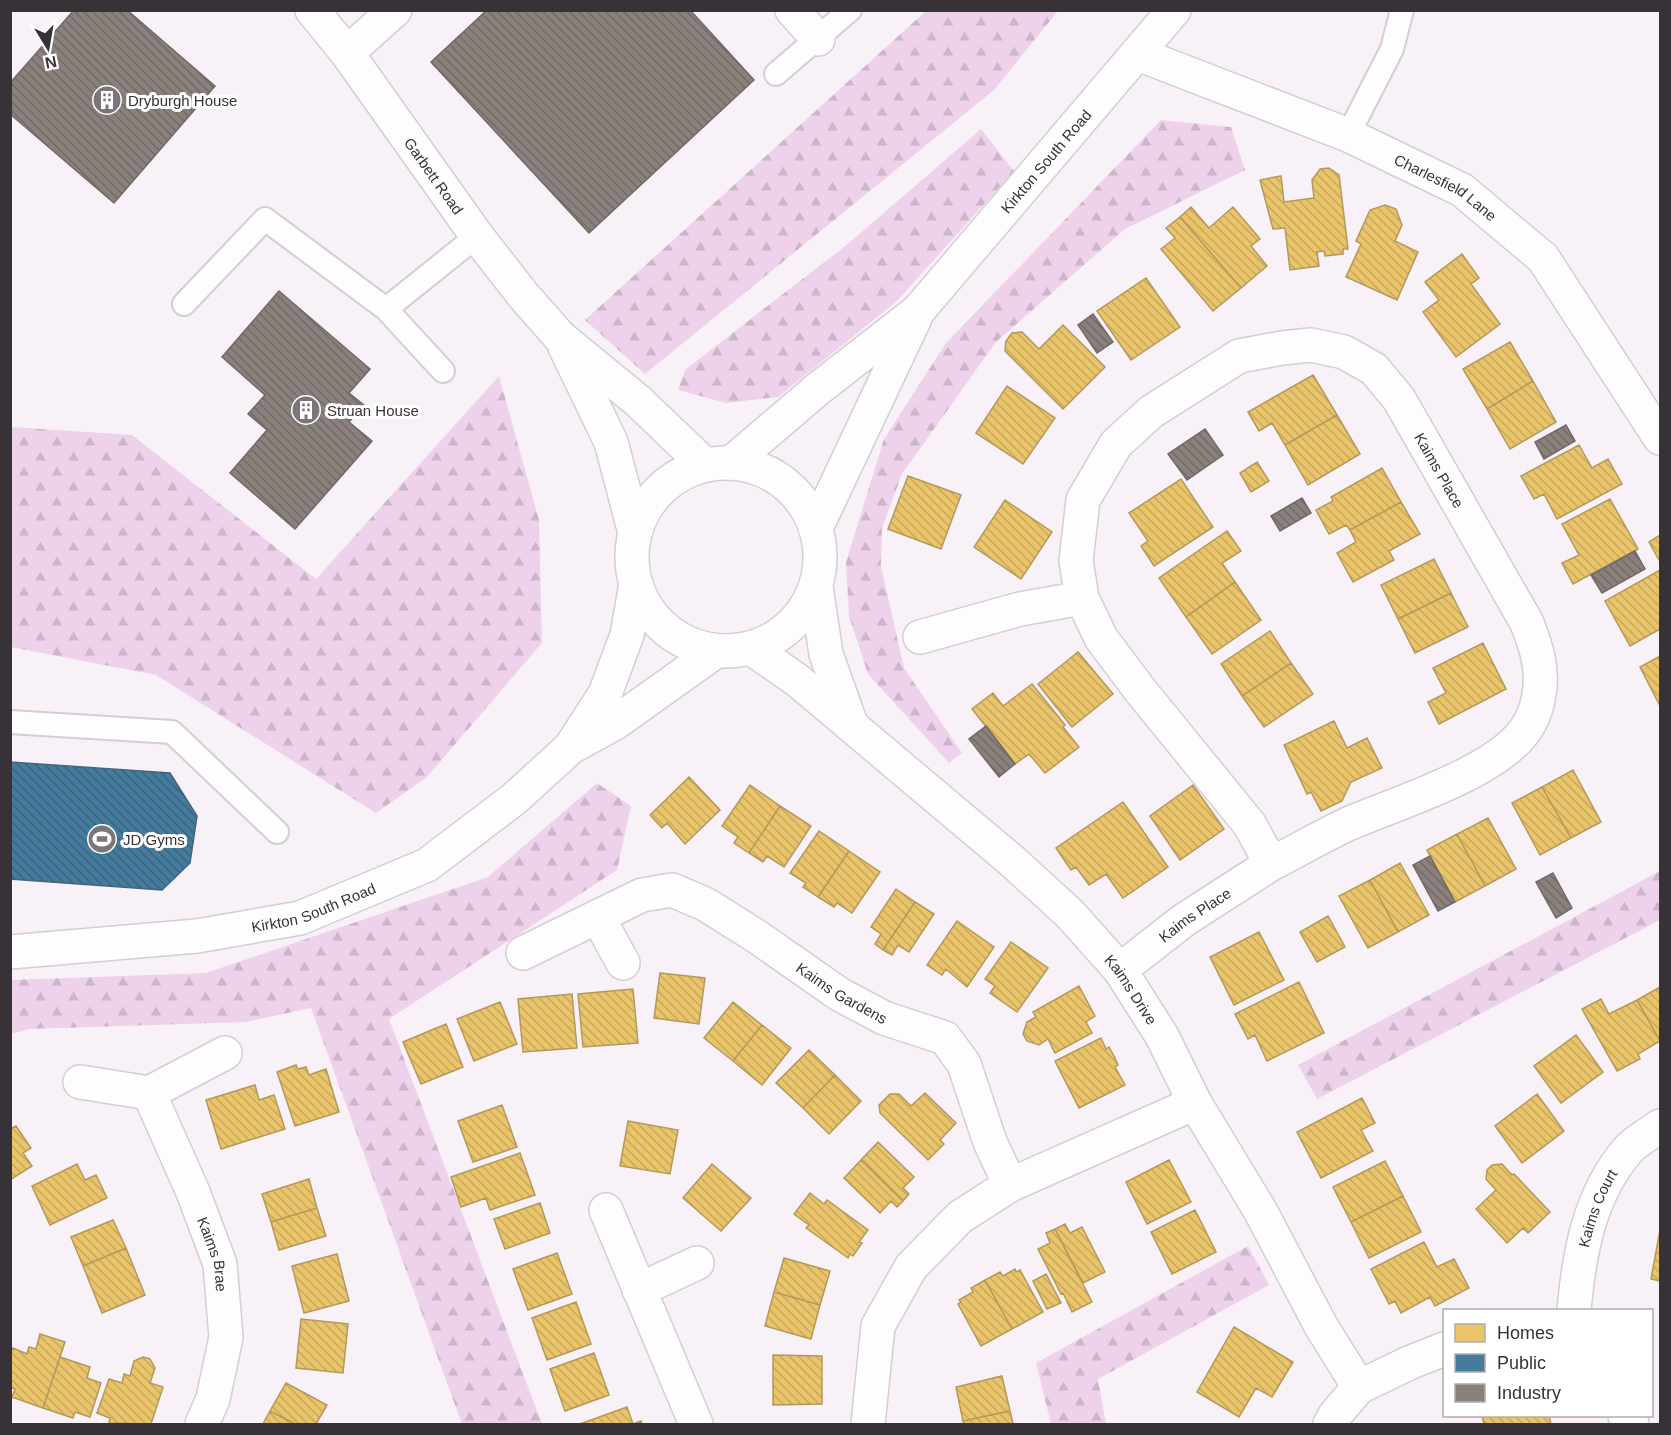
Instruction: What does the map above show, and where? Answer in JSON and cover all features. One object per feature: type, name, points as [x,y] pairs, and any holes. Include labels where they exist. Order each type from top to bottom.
[{"type":"street","name":"Garbett Road","points":[[312,10],[347,53],[477,236],[523,295],[560,337],[718,464]]},
{"type":"street","points":[[347,53],[395,10]]},
{"type":"street","points":[[792,10],[818,39]]},
{"type":"street","name":"Kirkton South Road","points":[[718,464],[918,310],[1174,10]]},
{"type":"street","name":"Charlesfield Lane","points":[[1137,54],[1347,135],[1462,190],[1543,258],[1660,438]]},
{"type":"street","name":"Kirkton South Road","points":[[816,528],[918,310]]},
{"type":"street","name":"Garbett Road","points":[[560,337],[611,442],[635,533]]},
{"type":"street","name":"Kaims Place","points":[[1120,970],[1184,920],[1271,864],[1348,825],[1475,770],[1511,746],[1529,725],[1539,697],[1539,658],[1527,623],[1399,399],[1374,369],[1344,352],[1311,345],[1239,356],[1151,412],[1116,444],[1083,500],[1076,561],[1082,598],[1101,638],[1140,690],[1250,825],[1271,864]]},
{"type":"street","points":[[816,587],[795,622],[776,637],[751,648],[716,651],[691,644],[666,630],[643,601],[636,584],[632,554],[635,533],[648,504],[665,485],[682,473],[718,464],[749,466],[782,480],[805,505],[820,540],[821,560],[816,587],[826,654],[851,726]]},
{"type":"street","name":"Kirkton South Road","points":[[570,748],[605,694],[627,635],[636,584]]},
{"type":"street","points":[[920,637],[1020,609],[1082,598]]},
{"type":"street","name":"Kaims Drive","points":[[751,648],[797,680],[1012,861],[1070,914],[1120,970],[1162,1036],[1195,1103],[1261,1212],[1321,1326],[1359,1387]]},
{"type":"street","name":"Kirkton South Road","points":[[10,952],[197,936],[300,918],[426,865],[514,799],[570,748],[615,723],[716,651]]},
{"type":"street","name":"Kaims Gardens","points":[[523,953],[642,895],[672,890],[705,904],[756,936],[839,994],[884,1018],[945,1038],[964,1064],[990,1142],[1010,1185]]},
{"type":"street","points":[[598,917],[623,963]]},
{"type":"street","points":[[80,1082],[149,1093],[225,1053]]},
{"type":"street","name":"Kaims Brae","points":[[149,1093],[193,1192],[220,1264],[226,1337],[213,1399],[202,1425]]},
{"type":"street","points":[[868,1425],[878,1326],[911,1267],[960,1216],[1010,1185],[1195,1103]]},
{"type":"street","name":"Kaims Court","points":[[1574,1309],[1578,1268],[1587,1225],[1603,1187],[1628,1149],[1660,1126]]},
{"type":"street","points":[[606,1210],[696,1425]]},
{"type":"street","points":[[639,1290],[698,1263]]},
{"type":"street","points":[[1330,1425],[1335,1415],[1359,1387],[1408,1363],[1443,1349]]},
{"type":"lane","points":[[776,74],[850,10]]},
{"type":"lane","points":[[1347,135],[1392,49],[1402,10]]},
{"type":"lane","points":[[184,304],[265,219],[386,309],[443,371]]},
{"type":"lane","points":[[386,309],[477,236]]},
{"type":"lane","points":[[10,722],[172,732],[278,832]]},
{"type":"green space","points":[[926,11],[1058,11],[994,90],[645,374],[585,320]]},
{"type":"green space","points":[[1161,120],[1231,127],[1245,170],[1125,229],[996,342],[902,474],[882,528],[881,566],[904,668],[962,753],[949,763],[868,674],[849,616],[846,562],[884,439],[946,343]]},
{"type":"green space","points":[[981,129],[1014,171],[897,301],[778,397],[726,403],[678,390],[685,370],[849,243]]},
{"type":"green space","points":[[499,376],[539,520],[542,643],[427,777],[376,813],[156,675],[11,647],[11,427],[132,435],[316,579]]},
{"type":"green space","points":[[597,783],[631,806],[617,870],[389,1019],[542,1424],[462,1424],[311,1008],[246,1022],[29,1029],[11,1034],[11,980],[206,973],[488,877]]},
{"type":"green space","points":[[1660,871],[1660,920],[1317,1099],[1298,1065]]},
{"type":"green space","points":[[1248,1246],[1269,1285],[1098,1379],[1106,1424],[1051,1424],[1036,1363]]},
{"type":"building: Homes","points":[[1329,168],[1339,175],[1348,249],[1343,249],[1343,254],[1325,256],[1324,251],[1317,252],[1319,266],[1290,270],[1285,228],[1273,229],[1260,180],[1281,176],[1284,202],[1314,198],[1312,180],[1320,169]]},
{"type":"building: Homes","points":[[1385,205],[1396,209],[1402,225],[1395,241],[1418,252],[1397,300],[1346,277],[1361,244],[1356,241],[1370,210]]},
{"type":"building: Homes","points":[[1191,207],[1209,228],[1233,207],[1260,239],[1251,246],[1267,266],[1241,288],[1180,217]]},
{"type":"building: Homes","points":[[1180,217],[1241,288],[1213,311],[1161,249],[1175,238],[1166,228]]},
{"type":"building: Homes","points":[[1462,254],[1479,278],[1471,284],[1500,324],[1456,357],[1423,312],[1439,300],[1425,282]]},
{"type":"building: Homes","points":[[1146,278],[1180,327],[1131,360],[1097,311]]},
{"type":"building: Homes","points":[[1063,325],[1105,367],[1063,409],[1005,351],[1006,341],[1012,333],[1022,332],[1039,349]]},
{"type":"building: Homes","points":[[1510,342],[1533,381],[1487,409],[1463,369]]},
{"type":"building: Homes","points":[[1313,375],[1337,415],[1285,445],[1272,423],[1259,431],[1248,412]]},
{"type":"building: Homes","points":[[1533,381],[1556,422],[1510,449],[1487,409]]},
{"type":"building: Homes","points":[[1007,386],[1055,418],[1023,464],[976,433]]},
{"type":"building: Homes","points":[[1337,415],[1360,454],[1308,485],[1285,445]]},
{"type":"building: Homes","points":[[1579,445],[1592,468],[1608,459],[1622,484],[1557,519],[1544,494],[1534,499],[1521,476]]},
{"type":"building: Homes","points":[[1257,462],[1269,481],[1251,492],[1240,473]]},
{"type":"building: Homes","points":[[1382,468],[1401,502],[1350,530],[1346,525],[1329,534],[1316,510],[1333,501],[1331,497]]},
{"type":"building: Homes","points":[[908,476],[961,495],[941,549],[888,529]]},
{"type":"building: Homes","points":[[1181,479],[1213,527],[1154,566],[1141,546],[1148,541],[1129,513]]},
{"type":"building: Homes","points":[[1610,499],[1638,549],[1573,584],[1562,563],[1579,555],[1562,524]]},
{"type":"building: Homes","points":[[1005,500],[1052,532],[1021,579],[974,547]]},
{"type":"building: Homes","points":[[1401,502],[1420,534],[1389,551],[1394,560],[1353,582],[1337,553],[1356,542],[1350,530]]},
{"type":"building: Homes","points":[[1227,531],[1241,551],[1222,563],[1235,582],[1186,617],[1159,578]]},
{"type":"building: Homes","points":[[1660,535],[1660,560],[1659,560],[1649,542]]},
{"type":"building: Homes","points":[[1434,559],[1451,593],[1398,619],[1381,585]]},
{"type":"building: Homes","points":[[1660,570],[1660,629],[1630,646],[1605,601]]},
{"type":"building: Homes","points":[[1235,582],[1261,620],[1212,654],[1186,617]]},
{"type":"building: Homes","points":[[1451,593],[1468,627],[1415,653],[1398,619]]},
{"type":"building: Homes","points":[[1270,631],[1291,663],[1242,696],[1221,664]]},
{"type":"building: Homes","points":[[1483,643],[1506,689],[1439,724],[1428,702],[1446,693],[1433,668]]},
{"type":"building: Homes","points":[[1078,652],[1113,694],[1072,727],[1038,684]]},
{"type":"building: Homes","points":[[1660,656],[1660,706],[1640,667]]},
{"type":"building: Homes","points":[[1291,663],[1313,694],[1264,727],[1242,696]]},
{"type":"building: Homes","points":[[1032,684],[1065,725],[1063,727],[1079,747],[1045,773],[1029,754],[1015,764],[972,709],[993,693],[1003,706]]},
{"type":"building: Homes","points":[[1334,721],[1347,748],[1367,738],[1382,768],[1351,782],[1342,801],[1321,811],[1311,792],[1307,794],[1284,745]]},
{"type":"building: Homes","points":[[1573,770],[1601,822],[1571,838],[1542,787]]},
{"type":"building: Homes","points":[[689,777],[720,810],[685,844],[667,823],[662,828],[650,815]]},
{"type":"building: Homes","points":[[750,785],[780,806],[749,853],[734,843],[738,837],[722,826]]},
{"type":"building: Homes","points":[[1193,785],[1224,829],[1180,860],[1150,816]]},
{"type":"building: Homes","points":[[1542,787],[1571,838],[1540,855],[1512,803]]},
{"type":"building: Homes","points":[[1123,802],[1168,867],[1123,898],[1106,874],[1089,885],[1076,867],[1071,870],[1056,848]]},
{"type":"building: Homes","points":[[780,806],[811,826],[784,867],[767,856],[763,862],[749,853]]},
{"type":"building: Homes","points":[[1488,818],[1516,869],[1485,886],[1457,834]]},
{"type":"building: Homes","points":[[819,831],[849,851],[818,897],[803,887],[806,883],[790,873]]},
{"type":"building: Homes","points":[[1457,834],[1485,886],[1455,902],[1427,850]]},
{"type":"building: Homes","points":[[849,851],[880,872],[852,913],[837,903],[834,907],[818,897]]},
{"type":"building: Homes","points":[[1400,863],[1429,915],[1398,932],[1370,880]]},
{"type":"building: Homes","points":[[1370,880],[1398,932],[1368,948],[1339,896]]},
{"type":"building: Homes","points":[[896,889],[915,902],[883,950],[875,944],[881,934],[871,927]]},
{"type":"building: Homes","points":[[915,902],[934,914],[909,952],[898,945],[892,955],[883,950]]},
{"type":"building: Homes","points":[[1328,916],[1345,947],[1317,962],[1300,932]]},
{"type":"building: Homes","points":[[957,921],[994,947],[967,987],[946,969],[942,975],[927,965]]},
{"type":"building: Homes","points":[[1259,932],[1284,980],[1234,1005],[1210,957]]},
{"type":"building: Homes","points":[[1011,942],[1048,968],[1017,1012],[990,993],[995,986],[985,979]]},
{"type":"building: Homes","points":[[660,973],[705,978],[699,1024],[654,1018]]},
{"type":"building: Homes","points":[[1299,982],[1324,1033],[1267,1061],[1255,1035],[1248,1039],[1235,1014]]},
{"type":"building: Homes","points":[[1079,986],[1095,1016],[1086,1022],[1092,1033],[1055,1053],[1048,1039],[1039,1045],[1027,1041],[1023,1034],[1027,1022],[1036,1017],[1033,1012]]},
{"type":"building: Homes","points":[[1660,987],[1660,1041],[1637,1000]]},
{"type":"building: Homes","points":[[633,989],[638,1043],[583,1047],[578,994]]},
{"type":"building: Homes","points":[[572,994],[577,1048],[523,1052],[518,999]]},
{"type":"building: Homes","points":[[1601,999],[1609,1014],[1637,1000],[1660,1041],[1638,1054],[1640,1059],[1617,1071],[1582,1009]]},
{"type":"building: Homes","points":[[500,1002],[517,1044],[474,1061],[457,1019]]},
{"type":"building: Homes","points":[[733,1002],[762,1025],[733,1061],[704,1038]]},
{"type":"building: Homes","points":[[446,1024],[463,1067],[421,1084],[403,1042]]},
{"type":"building: Homes","points":[[762,1025],[791,1048],[762,1085],[733,1061]]},
{"type":"building: Homes","points":[[1576,1035],[1603,1072],[1561,1103],[1534,1066]]},
{"type":"building: Homes","points":[[1101,1038],[1106,1049],[1109,1047],[1114,1056],[1118,1065],[1115,1067],[1125,1085],[1079,1108],[1055,1061]]},
{"type":"building: Homes","points":[[809,1050],[835,1075],[803,1108],[776,1083]]},
{"type":"building: Homes","points":[[296,1065],[298,1069],[306,1067],[309,1075],[326,1069],[339,1112],[295,1126],[277,1072]]},
{"type":"building: Homes","points":[[835,1075],[861,1101],[829,1134],[803,1108]]},
{"type":"building: Homes","points":[[255,1085],[259,1100],[274,1095],[285,1129],[221,1149],[206,1100]]},
{"type":"building: Homes","points":[[925,1093],[956,1123],[940,1140],[944,1144],[928,1160],[880,1113],[879,1105],[890,1094],[899,1094],[911,1106]]},
{"type":"building: Homes","points":[[1537,1094],[1564,1131],[1522,1163],[1495,1126]]},
{"type":"building: Homes","points":[[1362,1098],[1375,1123],[1361,1130],[1373,1151],[1321,1178],[1297,1132]]},
{"type":"building: Homes","points":[[502,1105],[517,1147],[473,1162],[458,1121]]},
{"type":"building: Homes","points":[[628,1121],[678,1130],[670,1174],[620,1166]]},
{"type":"building: Homes","points":[[16,1126],[31,1148],[23,1153],[32,1166],[10,1180],[10,1129]]},
{"type":"building: Homes","points":[[878,1142],[914,1177],[903,1188],[909,1194],[903,1201],[861,1160]]},
{"type":"building: Homes","points":[[520,1153],[535,1195],[490,1210],[486,1198],[461,1207],[451,1177]]},
{"type":"building: Homes","points":[[861,1160],[903,1201],[897,1207],[891,1201],[880,1213],[844,1178]]},
{"type":"building: Homes","points":[[1169,1160],[1191,1202],[1147,1224],[1126,1182]]},
{"type":"building: Homes","points":[[1385,1161],[1403,1196],[1351,1222],[1333,1187]]},
{"type":"building: Homes","points":[[77,1164],[85,1180],[96,1175],[107,1198],[50,1225],[32,1186]]},
{"type":"building: Homes","points":[[712,1164],[751,1198],[721,1231],[683,1198]]},
{"type":"building: Homes","points":[[1502,1164],[1550,1212],[1528,1233],[1523,1228],[1507,1243],[1476,1209],[1496,1190],[1486,1179],[1487,1170],[1492,1165]]},
{"type":"building: Homes","points":[[309,1179],[317,1208],[271,1222],[262,1194]]},
{"type":"building: Homes","points":[[810,1193],[824,1204],[827,1200],[868,1230],[853,1256],[850,1254],[848,1258],[806,1228],[809,1225],[794,1214]]},
{"type":"building: Homes","points":[[1403,1196],[1421,1232],[1369,1258],[1351,1222]]},
{"type":"building: Homes","points":[[540,1203],[550,1233],[505,1249],[494,1219]]},
{"type":"building: Homes","points":[[317,1208],[326,1236],[279,1250],[271,1222]]},
{"type":"building: Homes","points":[[1195,1210],[1216,1252],[1172,1274],[1151,1232]]},
{"type":"building: Homes","points":[[113,1220],[126,1248],[83,1266],[71,1237]]},
{"type":"building: Homes","points":[[1065,1224],[1070,1233],[1082,1227],[1105,1272],[1083,1283],[1055,1229]]},
{"type":"building: Homes","points":[[1055,1229],[1092,1302],[1072,1312],[1038,1249],[1050,1243],[1046,1233]]},
{"type":"building: Homes","points":[[1660,1230],[1660,1281],[1651,1279]]},
{"type":"building: Homes","points":[[1424,1242],[1437,1267],[1454,1259],[1469,1288],[1435,1306],[1430,1297],[1401,1313],[1395,1301],[1389,1304],[1371,1269]]},
{"type":"building: Homes","points":[[126,1248],[145,1295],[102,1313],[83,1266]]},
{"type":"building: Homes","points":[[557,1253],[572,1294],[528,1310],[513,1269]]},
{"type":"building: Homes","points":[[337,1254],[349,1301],[304,1313],[292,1266]]},
{"type":"building: Homes","points":[[784,1258],[830,1271],[820,1305],[774,1292]]},
{"type":"building: Homes","points":[[1015,1269],[1016,1272],[1020,1270],[1043,1312],[1012,1329],[985,1280],[1000,1272],[1003,1276]]},
{"type":"building: Homes","points":[[1046,1274],[1061,1303],[1047,1309],[1033,1281]]},
{"type":"building: Homes","points":[[985,1280],[1012,1329],[981,1346],[958,1304],[961,1302],[959,1300],[973,1292],[971,1288]]},
{"type":"building: Homes","points":[[774,1292],[820,1305],[811,1339],[765,1326]]},
{"type":"building: Homes","points":[[576,1302],[591,1344],[547,1360],[532,1318]]},
{"type":"building: Homes","points":[[301,1319],[348,1324],[343,1373],[296,1368]]},
{"type":"building: Homes","points":[[1234,1327],[1293,1362],[1272,1397],[1256,1388],[1239,1417],[1197,1392]]},
{"type":"building: Homes","points":[[40,1334],[65,1342],[43,1408],[12,1397],[15,1389],[10,1387],[10,1355],[13,1348],[27,1354],[29,1347],[36,1349]]},
{"type":"building: Homes","points":[[594,1353],[609,1395],[565,1411],[550,1369]]},
{"type":"building: Homes","points":[[773,1355],[822,1356],[822,1404],[773,1405]]},
{"type":"building: Homes","points":[[60,1357],[90,1367],[87,1378],[101,1383],[90,1417],[75,1412],[73,1418],[43,1408]]},
{"type":"building: Homes","points":[[143,1357],[150,1359],[155,1368],[150,1383],[163,1387],[151,1424],[109,1423],[110,1418],[97,1413],[109,1379],[122,1383],[124,1374],[130,1376],[134,1361]]},
{"type":"building: Homes","points":[[1002,1376],[1010,1411],[963,1421],[956,1387]]},
{"type":"building: Homes","points":[[286,1383],[327,1405],[316,1424],[295,1424],[270,1411]]},
{"type":"building: Homes","points":[[627,1407],[633,1424],[580,1424]]},
{"type":"building: Homes","points":[[270,1411],[295,1424],[263,1424]]},
{"type":"building: Homes","points":[[1010,1411],[1013,1424],[964,1424],[963,1421]]},
{"type":"building: Homes","points":[[1482,1417],[1549,1417],[1551,1424],[1484,1424]]},
{"type":"building: Public","name":"JD Gyms","points":[[10,762],[170,773],[197,816],[190,863],[162,890],[10,879]]},
{"type":"building: Industry","name":"Dryburgh House","points":[[74,10],[127,10],[215,86],[114,203],[10,114],[10,83]]},
{"type":"building: Industry","points":[[487,10],[690,10],[754,80],[589,233],[431,62]]},
{"type":"building: Industry","name":"Struan House","points":[[279,291],[370,369],[349,393],[364,405],[349,422],[372,441],[295,529],[230,473],[267,430],[248,414],[265,395],[222,357]]},
{"type":"building: Industry","points":[[1093,314],[1113,342],[1097,353],[1078,325]]},
{"type":"building: Industry","points":[[1566,425],[1575,441],[1544,459],[1535,442]]},
{"type":"building: Industry","points":[[1205,429],[1223,455],[1187,480],[1168,454]]},
{"type":"building: Industry","points":[[1302,498],[1311,513],[1280,531],[1271,516]]},
{"type":"building: Industry","points":[[1635,551],[1645,569],[1602,593],[1591,575]]},
{"type":"building: Industry","points":[[986,726],[1015,764],[999,777],[969,739]]},
{"type":"building: Industry","points":[[1430,856],[1455,902],[1438,911],[1413,865]]},
{"type":"building: Industry","points":[[1553,873],[1572,908],[1556,918],[1536,882]]},
{"type":"place","name":"Dryburgh House","points":[[107,100]]},
{"type":"place","name":"Struan House","points":[[306,410]]},
{"type":"place","name":"JD Gyms","points":[[102,839]]}]
